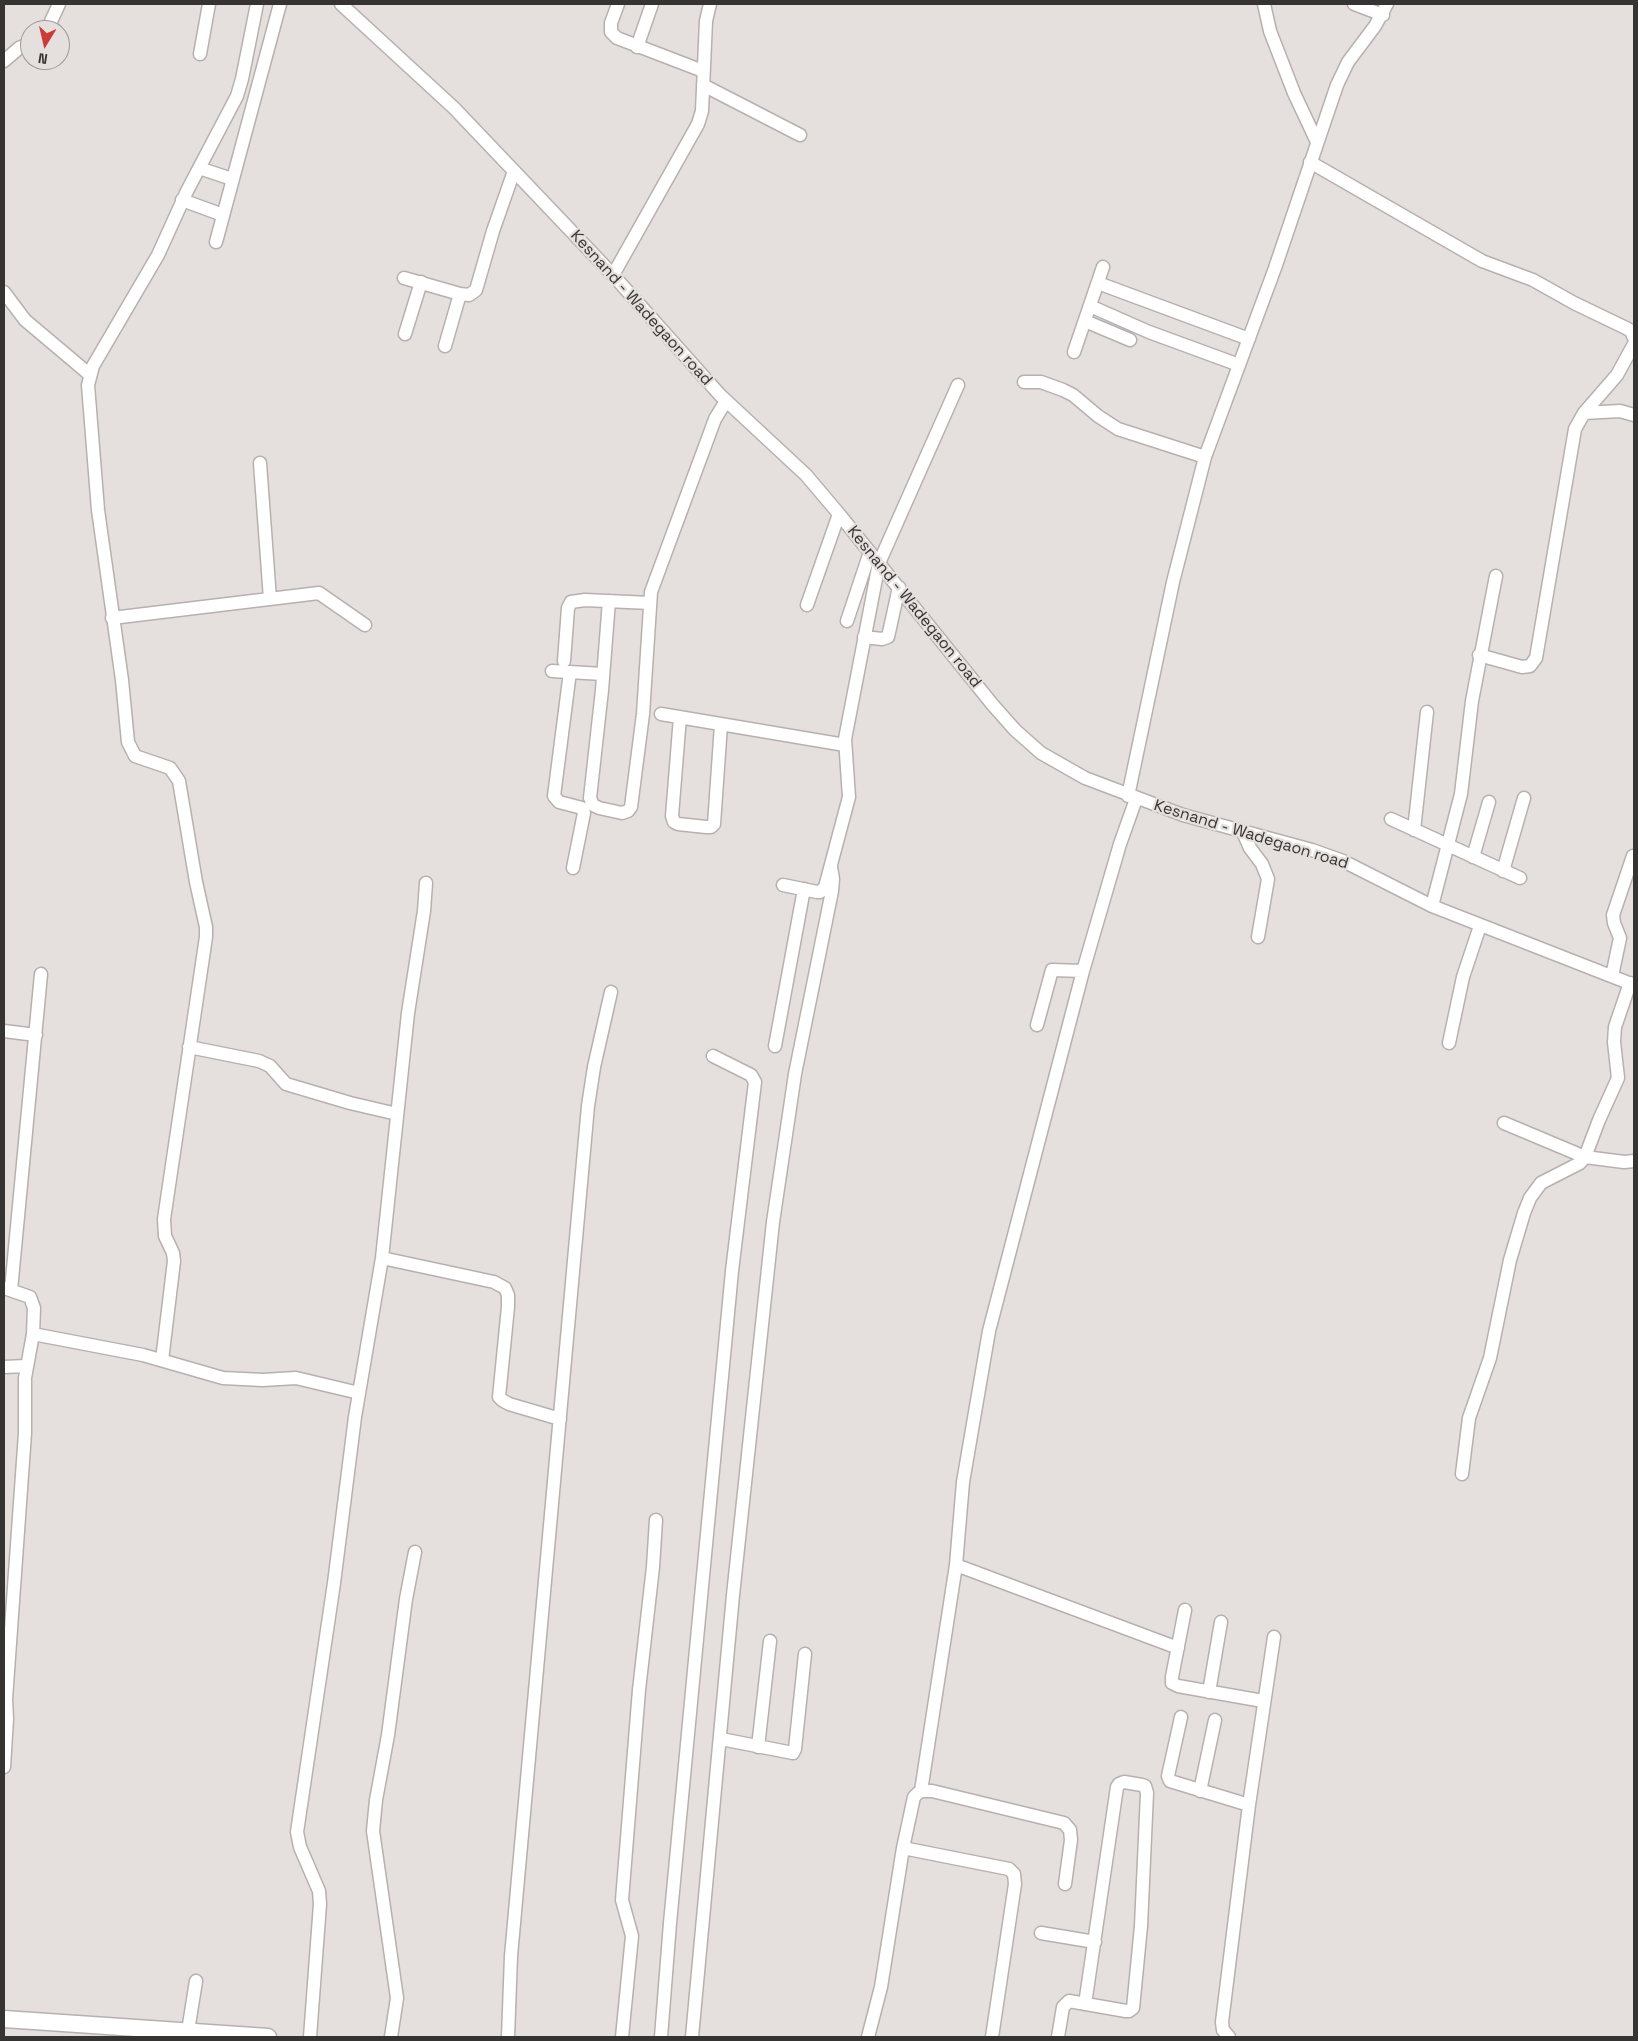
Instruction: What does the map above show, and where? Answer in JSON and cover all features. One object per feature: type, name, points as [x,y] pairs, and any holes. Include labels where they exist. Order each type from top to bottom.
[{"type":"main road","points":[[4,2018],[268,2037]]},
{"type":"street","points":[[51,20],[59,4]]},
{"type":"street","points":[[200,54],[209,4]]},
{"type":"street","points":[[162,1360],[174,1261],[173,1253],[165,1236],[164,1218],[206,927],[196,882],[179,781],[170,768],[135,756],[128,742],[122,680],[98,510],[89,397],[90,374],[158,255],[182,200],[238,91],[257,4]]},
{"type":"street","points":[[216,242],[280,4]]},
{"type":"street","name":"Kesnand - Wadegaon road","points":[[341,4],[454,108],[613,275],[726,401],[806,475],[840,514],[1015,730],[1041,753],[1061,766],[1132,797],[1182,815],[1312,850],[1343,861],[1432,906],[1632,984]]},
{"type":"street","points":[[618,4],[611,23],[611,32],[617,38],[703,71]]},
{"type":"street","points":[[637,47],[652,4]]},
{"type":"street","points":[[613,275],[698,124],[702,111],[706,21],[710,4]]},
{"type":"street","points":[[1264,4],[1270,31],[1294,93],[1317,142]]},
{"type":"street","points":[[868,2037],[881,1987],[903,1848],[914,1797],[921,1791],[956,1565],[963,1482],[989,1331],[1084,970],[1132,797],[1172,582],[1205,457],[1275,268],[1337,85],[1348,62],[1385,9],[1354,4]]},
{"type":"street","points":[[4,61],[8,56],[20,49]]},
{"type":"street","points":[[703,85],[800,135]]},
{"type":"street","points":[[238,91],[256,94]]},
{"type":"street","points":[[1310,162],[1482,261],[1533,280],[1574,303],[1626,328],[1631,331],[1634,338]]},
{"type":"street","points":[[199,168],[232,179]]},
{"type":"street","points":[[404,278],[460,294],[469,295],[476,290],[493,231],[514,171]]},
{"type":"street","points":[[182,200],[223,215]]},
{"type":"street","points":[[1074,352],[1103,267]]},
{"type":"street","points":[[405,334],[421,282]]},
{"type":"street","points":[[1098,283],[1249,339]]},
{"type":"street","points":[[4,292],[25,320],[90,374]]},
{"type":"street","points":[[445,346],[460,294]]},
{"type":"street","points":[[1090,306],[1149,332],[1239,365]]},
{"type":"street","points":[[1085,321],[1130,340]]},
{"type":"street","points":[[1479,655],[1522,667],[1530,666],[1536,658],[1572,440],[1578,422],[1617,375],[1634,344]]},
{"type":"street","points":[[1024,382],[1041,382],[1063,390],[1118,429],[1205,457]]},
{"type":"street","points":[[783,885],[817,892],[823,890],[831,867],[849,797],[845,745],[878,563],[958,385]]},
{"type":"street","points":[[650,603],[585,600],[570,602],[568,608],[567,667],[554,796],[559,802],[582,808],[599,808],[622,812],[628,811],[631,807],[644,706],[651,592],[715,419],[726,401]]},
{"type":"street","points":[[1584,413],[1620,412],[1634,415]]},
{"type":"street","points":[[260,463],[270,599]]},
{"type":"street","points":[[807,605],[840,514]]},
{"type":"street","points":[[847,621],[870,552]]},
{"type":"street","points":[[1432,906],[1461,794],[1479,655],[1496,576]]},
{"type":"street","points":[[864,637],[882,639],[888,637],[899,587]]},
{"type":"street","points":[[112,618],[319,593],[365,626]]},
{"type":"street","points":[[573,868],[584,813],[590,798],[609,601]]},
{"type":"street","points":[[552,671],[567,667],[603,674]]},
{"type":"street","points":[[1414,830],[1427,712]]},
{"type":"street","points":[[661,714],[845,745]]},
{"type":"street","points":[[680,718],[672,816],[674,822],[678,824],[711,827],[714,824],[722,725]]},
{"type":"street","points":[[1504,870],[1524,798]]},
{"type":"street","points":[[1473,857],[1489,802]]},
{"type":"street","points":[[1391,819],[1520,878]]},
{"type":"street","points":[[1243,832],[1250,848],[1262,864],[1268,879],[1258,937]]},
{"type":"street","points":[[1612,976],[1620,938],[1614,923],[1614,915],[1634,856]]},
{"type":"street","points":[[692,2037],[757,1355],[773,1222],[795,1074],[832,891],[833,878],[831,867]]},
{"type":"street","points":[[310,2037],[320,1904],[319,1891],[300,1847],[298,1832],[359,1393],[382,1258],[408,1013],[424,911],[426,883]]},
{"type":"street","points":[[774,1046],[804,889]]},
{"type":"street","points":[[1448,1043],[1463,977],[1480,926]]},
{"type":"street","points":[[1037,1025],[1052,970],[1084,970]]},
{"type":"street","points":[[4,1767],[7,1718],[6,1699],[25,1434],[26,1366],[33,1334],[33,1301],[30,1297],[8,1289],[41,974]]},
{"type":"street","points":[[1462,1474],[1469,1418],[1490,1358],[1510,1260],[1524,1213],[1530,1198],[1541,1183],[1580,1162],[1585,1156],[1618,1078],[1614,1042],[1615,1027],[1632,984]]},
{"type":"street","points":[[508,2037],[511,1956],[588,1106],[594,1067],[611,992]]},
{"type":"street","points":[[4,1030],[36,1035]]},
{"type":"street","points":[[189,1047],[259,1061],[270,1066],[286,1084],[350,1103],[397,1114]]},
{"type":"street","points":[[661,2037],[670,1923],[732,1271],[754,1082],[751,1075],[713,1056]]},
{"type":"street","points":[[1504,1123],[1585,1156],[1624,1162],[1634,1161]]},
{"type":"street","points":[[382,1258],[494,1282],[505,1288],[508,1295],[508,1307],[499,1396],[509,1404],[560,1419]]},
{"type":"street","points":[[33,1334],[162,1360],[222,1378],[254,1380],[296,1378],[359,1393]]},
{"type":"street","points":[[4,1367],[26,1366]]},
{"type":"street","points":[[622,2037],[632,1936],[622,1900],[639,1690],[653,1567],[656,1520]]},
{"type":"street","points":[[391,2037],[397,1998],[373,1831],[406,1599],[415,1552]]},
{"type":"street","points":[[956,1565],[1178,1648]]},
{"type":"street","points":[[1185,1610],[1172,1683],[1178,1686],[1264,1701]]},
{"type":"street","points":[[1209,1692],[1221,1622]]},
{"type":"street","points":[[1229,2037],[1223,2030],[1222,2022],[1274,1637]]},
{"type":"street","points":[[758,1747],[770,1641]]},
{"type":"street","points":[[721,1739],[791,1754],[795,1751],[805,1654]]},
{"type":"street","points":[[1181,1717],[1169,1779],[1172,1783],[1250,1805]]},
{"type":"street","points":[[1200,1791],[1215,1720]]},
{"type":"street","points":[[1058,2037],[1065,2004],[1072,2001],[1085,2004],[1126,2011],[1130,2011],[1133,2008],[1141,1926],[1147,1792],[1145,1786],[1142,1785],[1124,1782],[1118,1785],[1085,2004]]},
{"type":"street","points":[[921,1791],[932,1791],[1064,1823],[1070,1830],[1071,1840],[1065,1884]]},
{"type":"street","points":[[903,1848],[1009,1869],[1014,1874],[1015,1884],[992,2037]]},
{"type":"street","points":[[1041,1933],[1095,1942]]},
{"type":"street","points":[[188,2031],[196,1982]]}]
